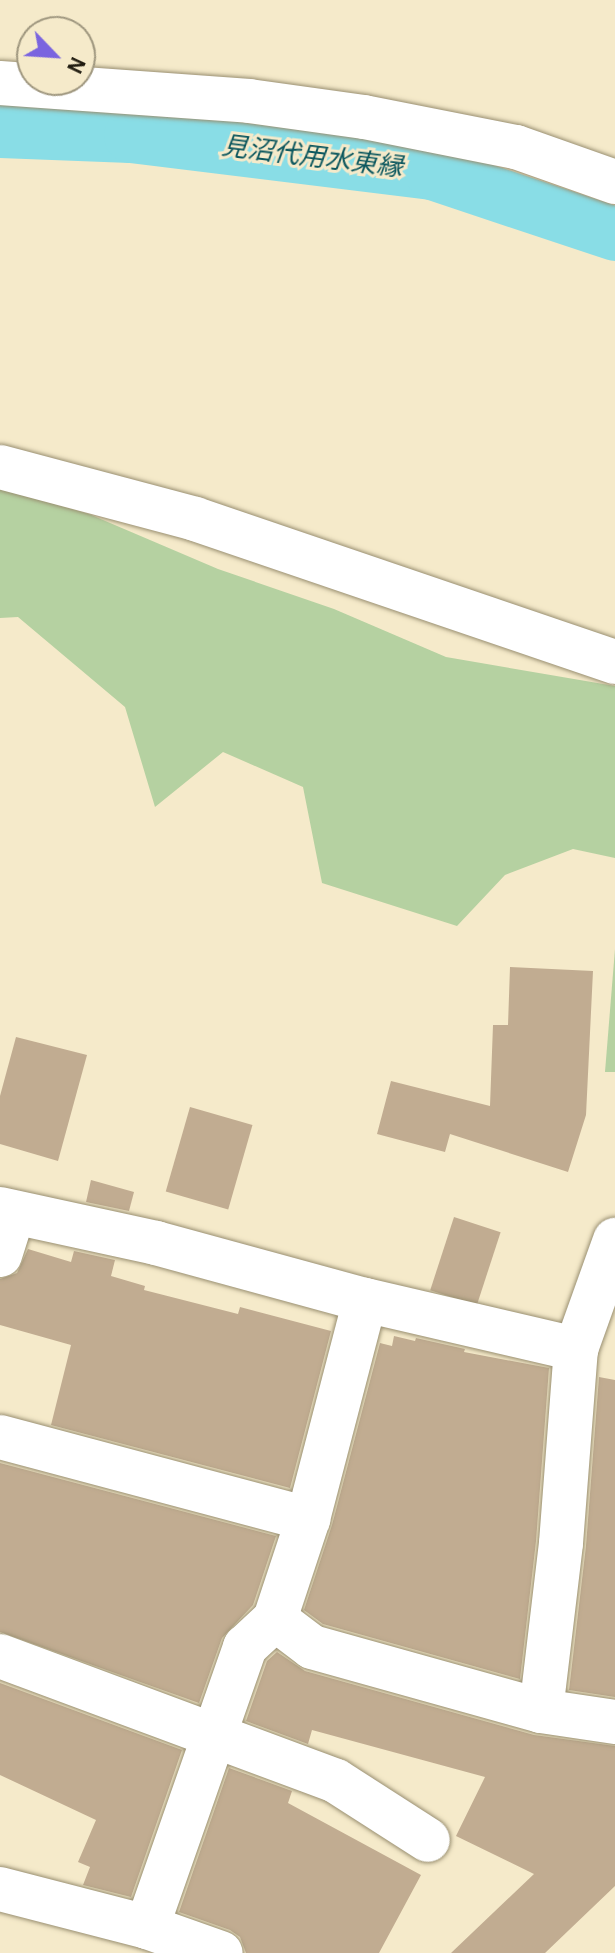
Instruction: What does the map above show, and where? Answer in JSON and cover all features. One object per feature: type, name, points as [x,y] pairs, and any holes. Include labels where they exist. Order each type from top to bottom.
[{"type":"street","points":[[0,83],[249,101],[364,117],[516,147],[615,182]]},
{"type":"street","points":[[0,467],[195,519],[615,662]]},
{"type":"street","points":[[0,1255],[6,1211],[156,1243],[365,1300],[576,1349]]},
{"type":"street","points":[[541,1711],[561,1543],[576,1349],[615,1240]]},
{"type":"street","points":[[147,1927],[245,1647],[275,1619],[308,1519],[365,1300]]},
{"type":"street","points":[[0,1437],[308,1519]]},
{"type":"street","points":[[275,1619],[312,1647],[541,1711],[615,1722]]},
{"type":"street","points":[[0,1656],[336,1781],[428,1840]]},
{"type":"street","points":[[0,1889],[147,1927],[221,1953]]},
{"type":"green space","points":[[0,488],[89,514],[218,569],[334,609],[446,657],[615,686],[615,858],[573,849],[505,875],[457,926],[322,883],[303,787],[223,752],[155,807],[125,707],[18,617],[0,618]]},
{"type":"green space","points":[[615,949],[615,1072],[605,1072]]},
{"type":"building","points":[[510,967],[593,971],[586,1115],[568,1172],[450,1134],[445,1152],[377,1134],[391,1081],[490,1106],[493,1025],[508,1025]]},
{"type":"building","points":[[16,1037],[87,1055],[58,1161],[0,1144],[0,1096]]},
{"type":"building","points":[[190,1107],[252,1125],[228,1210],[166,1192]]},
{"type":"building","points":[[91,1180],[134,1192],[129,1211],[86,1202]]},
{"type":"building","points":[[454,1217],[501,1232],[477,1305],[430,1290]]},
{"type":"building","points":[[28,1249],[71,1262],[74,1251],[115,1260],[111,1276],[145,1286],[144,1290],[238,1314],[240,1307],[331,1331],[290,1488],[51,1425],[71,1345],[0,1325],[0,1279],[17,1273]]},
{"type":"building","points":[[394,1336],[415,1341],[416,1338],[465,1349],[464,1352],[549,1368],[536,1541],[520,1679],[323,1624],[304,1610],[332,1525],[380,1343],[392,1346]]},
{"type":"building","points":[[599,1377],[615,1380],[615,1697],[569,1690],[586,1546]]},
{"type":"building","points":[[0,1463],[276,1536],[253,1605],[222,1638],[199,1703],[0,1632]]},
{"type":"building","points":[[277,1652],[305,1671],[534,1735],[615,1746],[615,1886],[545,1953],[451,1953],[534,1874],[456,1836],[485,1777],[312,1730],[308,1744],[246,1721],[267,1661]]},
{"type":"building","points":[[0,1683],[182,1750],[131,1897],[83,1885],[90,1867],[78,1862],[96,1820],[0,1775]]},
{"type":"building","points":[[229,1768],[292,1791],[288,1803],[421,1875],[379,1953],[246,1953],[240,1937],[230,1930],[179,1912]]},
{"type":"waterway","name":"見沼代用水東縁","points":[[0,131],[131,136],[432,173],[615,234]]}]
